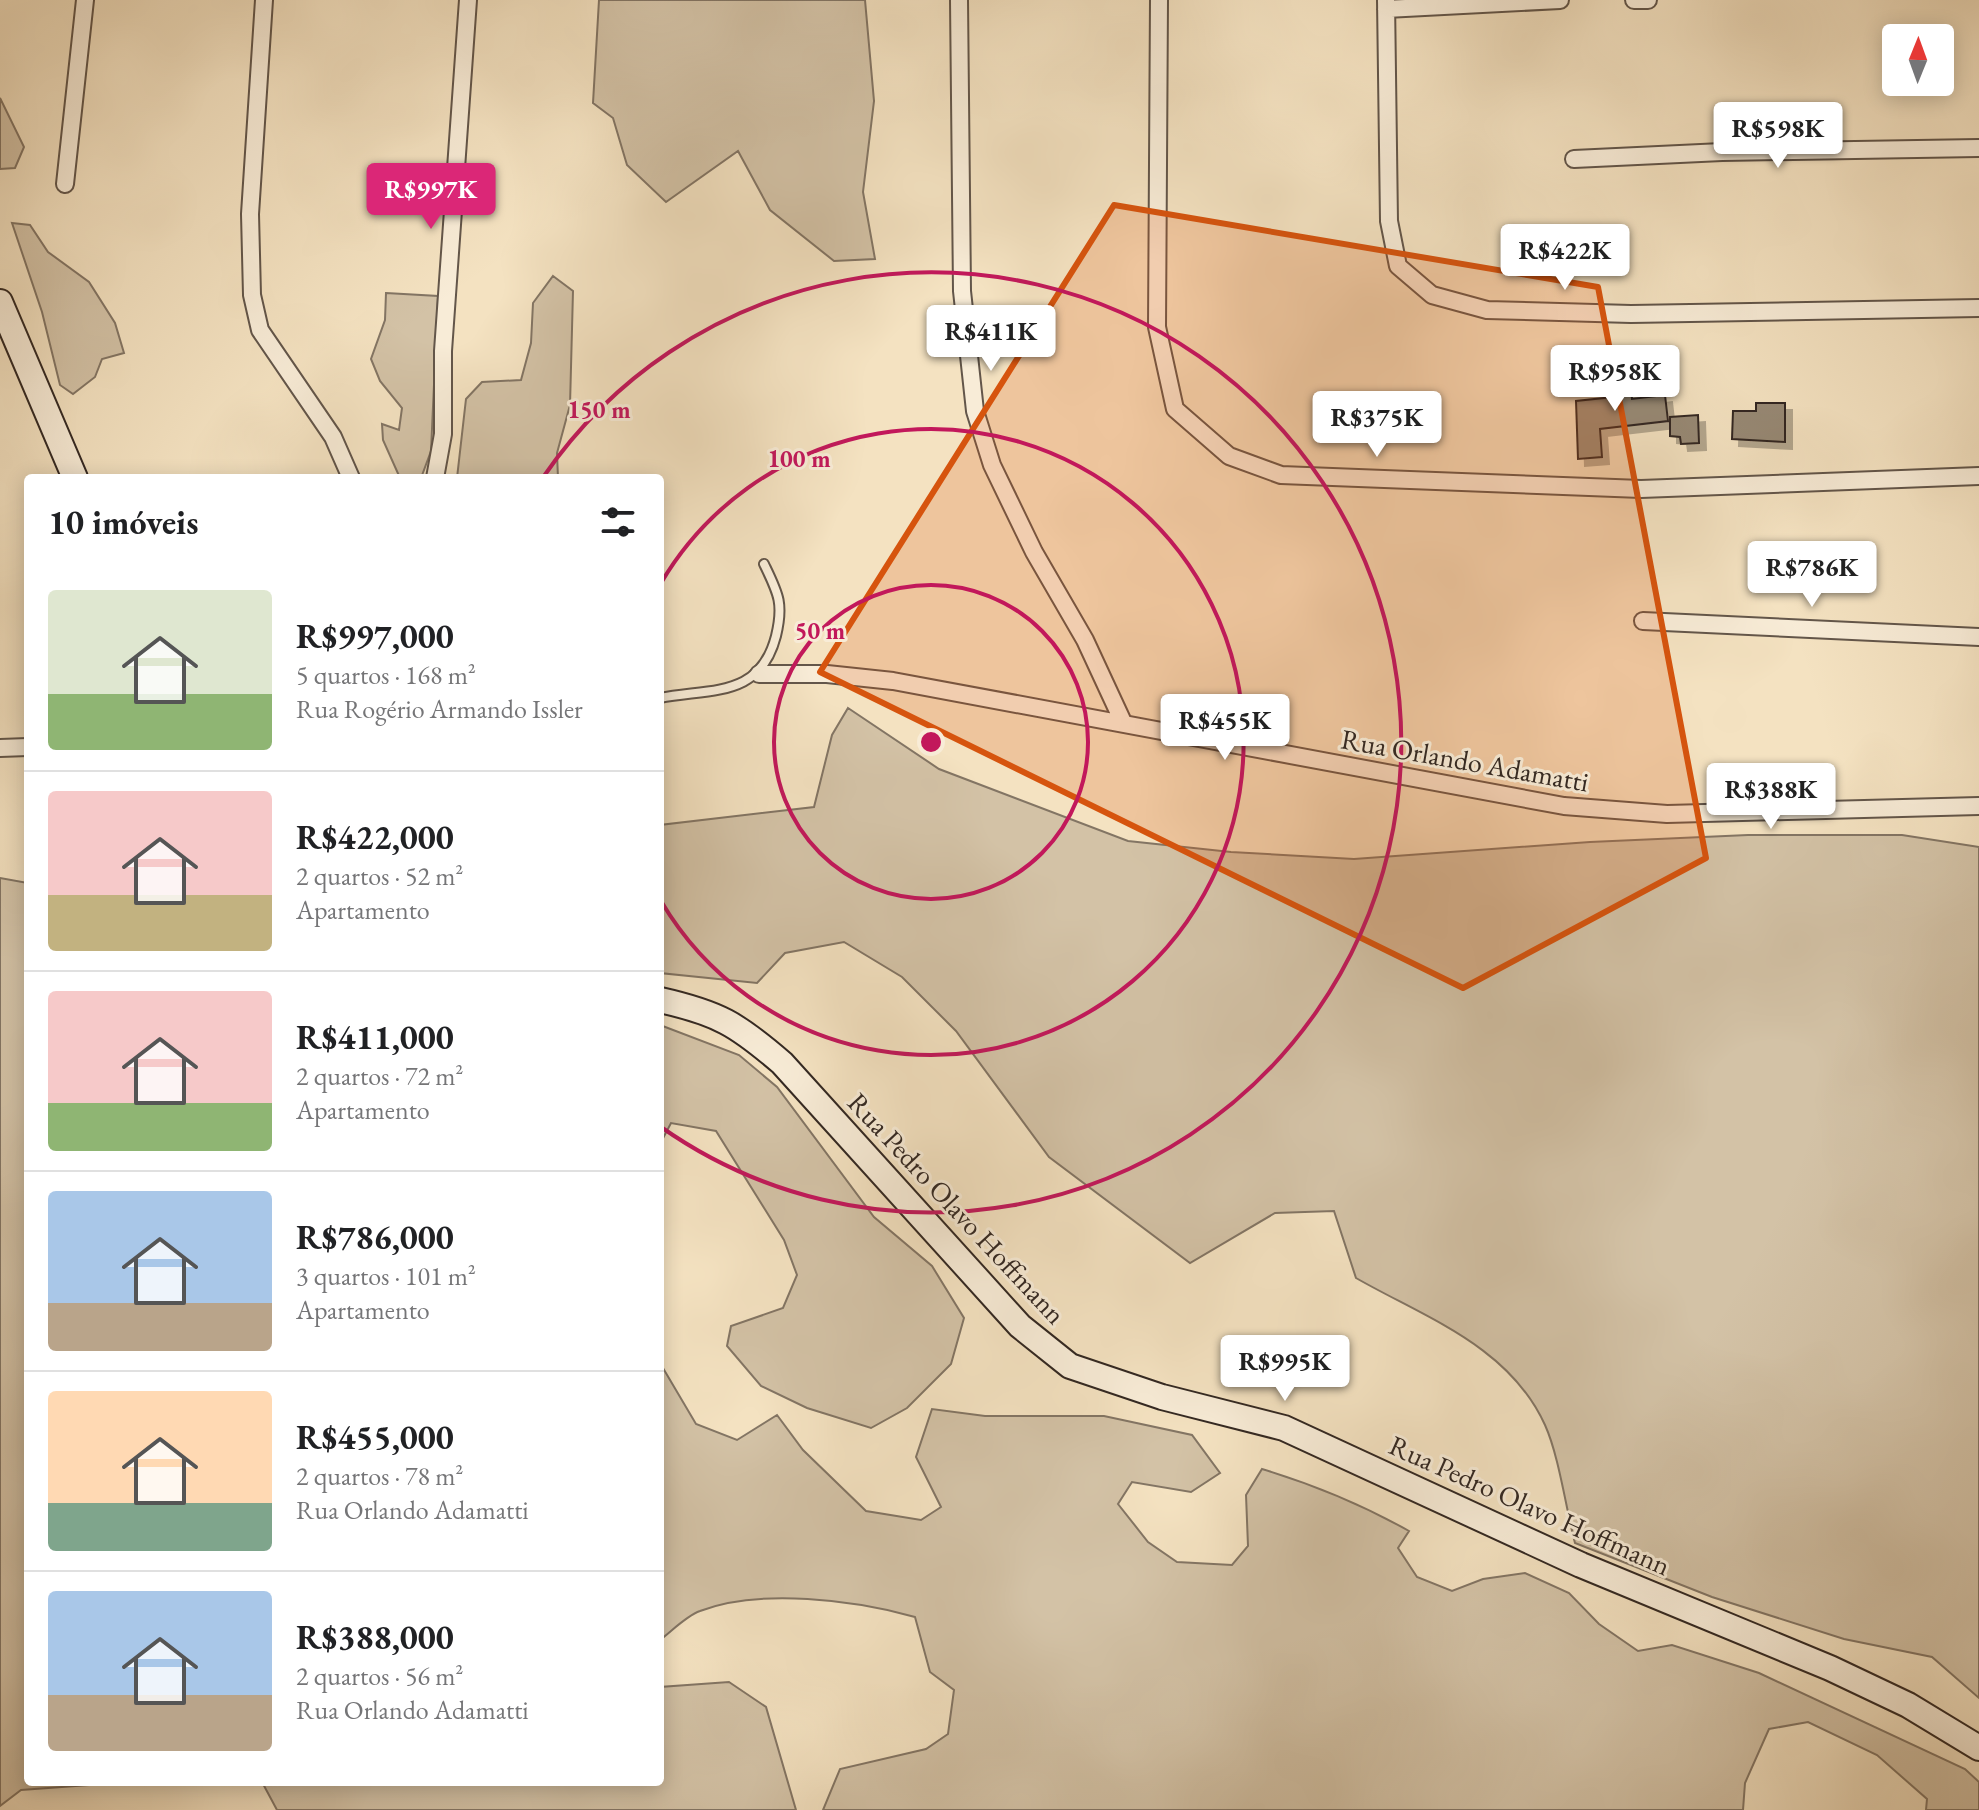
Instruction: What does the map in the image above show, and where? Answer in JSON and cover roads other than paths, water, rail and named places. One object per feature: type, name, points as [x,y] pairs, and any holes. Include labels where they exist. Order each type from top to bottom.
[{"type":"street","points":[[65,184],[85,0]]},
{"type":"street","points":[[264,0],[250,214],[252,295],[260,330],[333,437],[349,474]]},
{"type":"street","points":[[436,474],[443,434],[443,351],[468,0]]},
{"type":"street","points":[[959,0],[962,291],[975,411],[992,465],[1034,552],[1085,640],[1123,722]]},
{"type":"street","points":[[1159,0],[1157,327],[1175,409],[1229,456],[1281,475],[1625,488],[1979,476]]},
{"type":"street","points":[[1560,0],[1386,4],[1389,221],[1398,266],[1432,295],[1487,310],[1631,314],[1979,308]]},
{"type":"street","points":[[1634,0],[1648,0]]},
{"type":"street","points":[[1574,159],[1810,149],[1979,148]]},
{"type":"street","points":[[0,302],[74,474]]},
{"type":"street","points":[[1643,621],[1979,637]]},
{"type":"street","name":"Rua Orlando Adamatti","points":[[759,674],[827,674],[893,681],[1564,806],[1667,814],[1979,806]]},
{"type":"street","points":[[0,748],[24,747]]},
{"type":"street","name":"Rua Pedro Olavo Hoffmann","points":[[664,1001],[719,1016],[743,1029],[782,1063],[1020,1326],[1070,1366],[1162,1397],[1284,1428],[1581,1565],[1830,1668],[1908,1705],[1979,1748]]},
{"type":"lane","points":[[759,674],[771,653],[781,598],[764,564]]},
{"type":"lane","name":"Rua Orlando Adamatti","points":[[664,697],[724,689],[759,674]]}]
